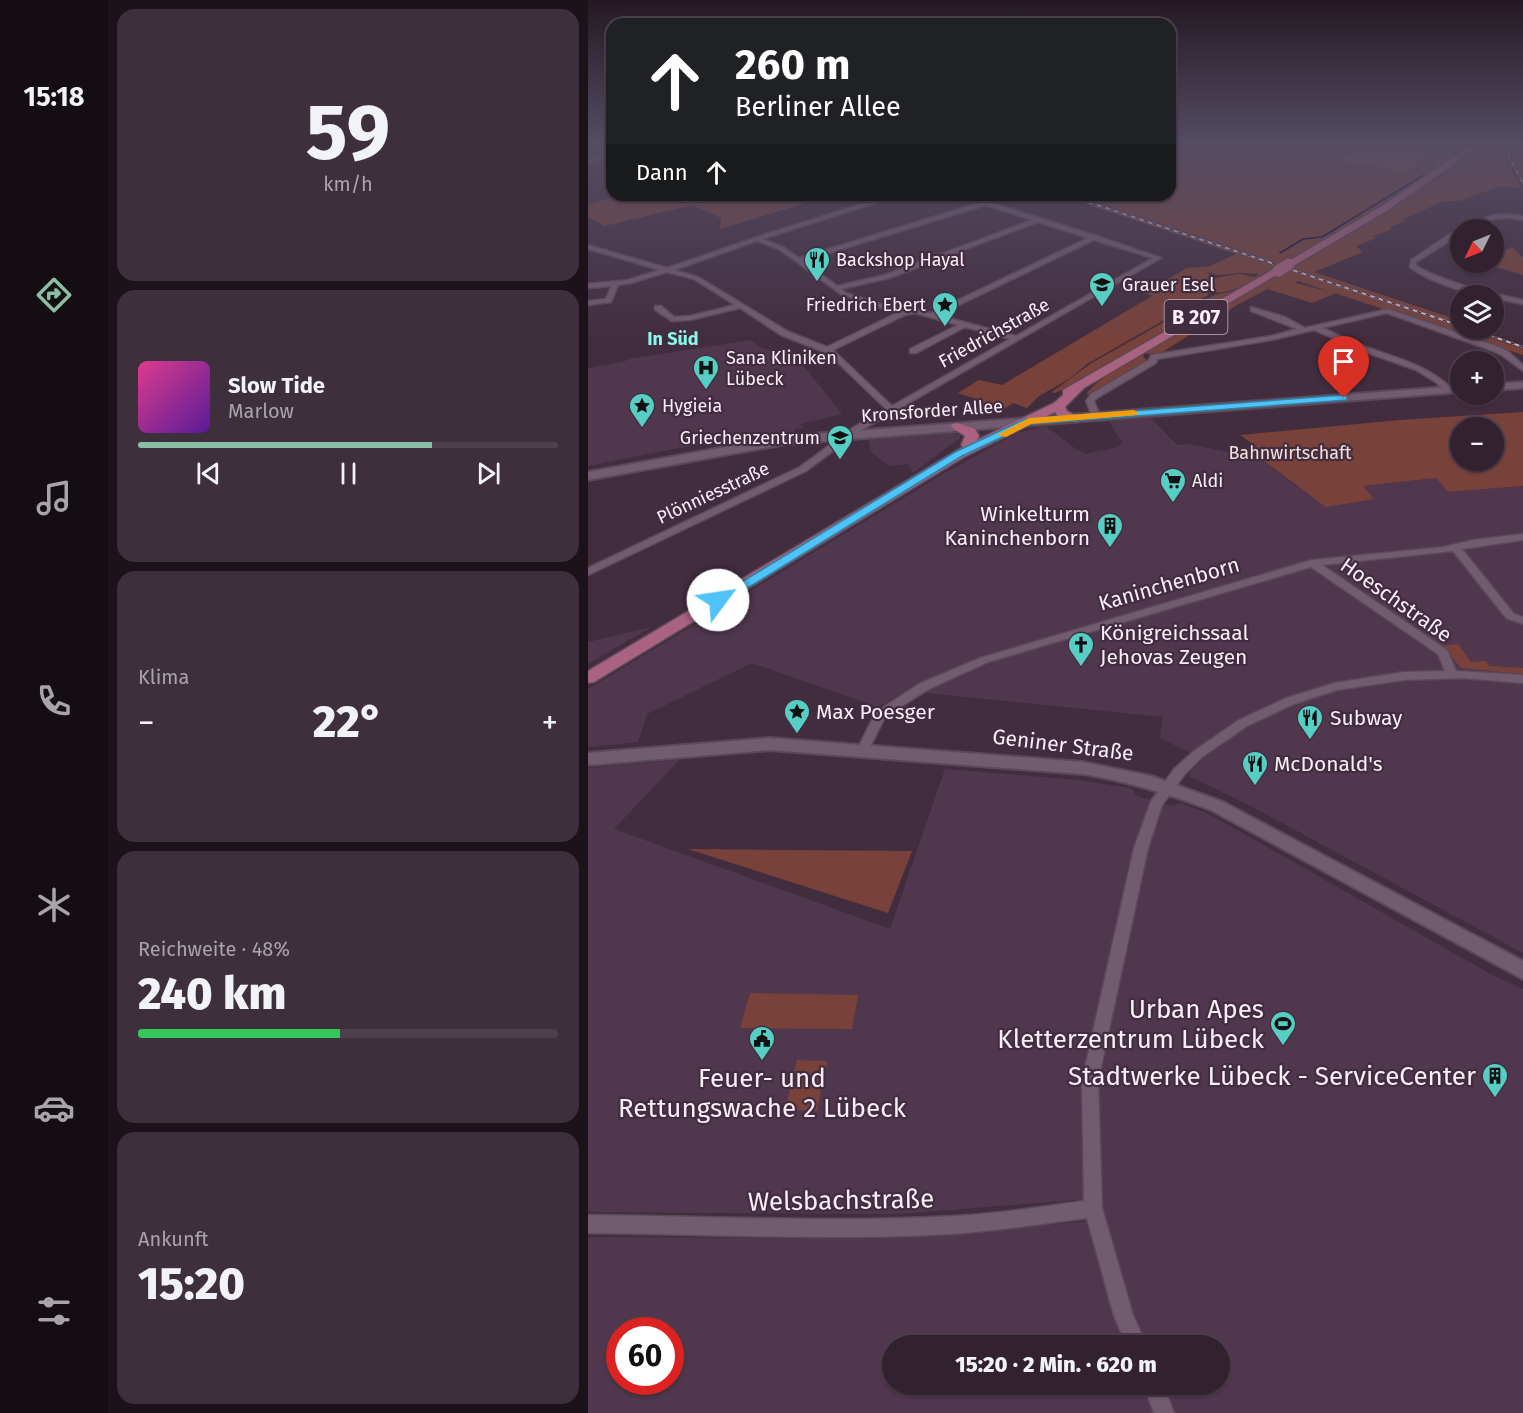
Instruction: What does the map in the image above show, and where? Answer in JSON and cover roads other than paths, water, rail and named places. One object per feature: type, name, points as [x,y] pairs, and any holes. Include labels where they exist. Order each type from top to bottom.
[{"type":"main road","name":"B 207","points":[[588,678],[964,449],[1078,387],[1387,207]]},
{"type":"main road","points":[[1504,386],[1523,384]]},
{"type":"main road","name":"B 207","points":[[964,449],[1058,406],[1078,387]]},
{"type":"main road","name":"Kronsforder Allee","points":[[588,476],[766,443],[846,435],[1448,390]]},
{"type":"main road","points":[[1058,406],[1062,414],[1075,418]]},
{"type":"main road","points":[[957,427],[964,429],[972,436],[964,449]]},
{"type":"main road","name":"Geniner Straße","points":[[588,759],[770,744],[1083,768],[1128,774],[1169,786],[1240,817],[1523,971]]},
{"type":"street","points":[[588,286],[615,284],[670,269],[859,207]]},
{"type":"street","points":[[799,260],[971,207]]},
{"type":"street","points":[[1002,207],[1095,237]]},
{"type":"street","points":[[1485,219],[1497,216],[1523,218]]},
{"type":"street","points":[[836,288],[887,277],[1039,219]]},
{"type":"street","points":[[932,315],[1095,237]]},
{"type":"street","name":"Friedrichstraße","points":[[846,435],[1158,258],[1095,237]]},
{"type":"street","points":[[1450,238],[1413,261],[1413,267],[1430,276],[1458,285]]},
{"type":"street","points":[[758,239],[781,248],[836,288],[853,297],[903,313]]},
{"type":"street","points":[[588,247],[696,278],[798,340],[827,350],[891,410]]},
{"type":"street","points":[[588,303],[609,302],[615,284]]},
{"type":"street","points":[[1504,298],[1523,302]]},
{"type":"street","points":[[658,308],[672,319],[690,318],[741,306]]},
{"type":"street","points":[[1254,309],[1304,330]]},
{"type":"street","points":[[827,350],[903,313],[915,310],[1016,338]]},
{"type":"street","points":[[1096,416],[1090,401],[1094,396],[1153,361],[1154,357],[1316,328],[1388,311],[1496,349],[1506,354],[1523,369]]},
{"type":"street","points":[[914,351],[965,324]]},
{"type":"street","points":[[1316,328],[1409,364],[1431,375],[1448,390]]},
{"type":"street","name":"Plönniesstraße","points":[[588,572],[803,469],[846,435]]},
{"type":"street","name":"Kaninchenborn","points":[[863,750],[880,715],[923,687],[953,672],[1030,645],[1311,563],[1523,537]]},
{"type":"street","points":[[1455,547],[1510,616],[1523,621]]},
{"type":"street","name":"Hoeschstraße","points":[[1311,563],[1443,652],[1452,674]]},
{"type":"street","points":[[1132,1335],[1124,1316],[1093,1208],[1090,1081],[1143,838],[1156,804],[1180,771],[1221,738],[1249,720],[1290,701],[1335,687],[1375,680],[1452,674],[1523,679]]},
{"type":"street","name":"Welsbachstraße","points":[[588,1224],[795,1227],[951,1225],[1030,1218],[1093,1208]]},
{"type":"street","points":[[1157,1395],[1164,1413]]},
{"type":"waterway","points":[[1280,253],[1303,239],[1322,237],[1371,207]]},
{"type":"railway","points":[[1103,207],[1450,322]]},
{"type":"railway","points":[[1500,339],[1523,347]]},
{"type":"place","name":"Backshop Hayal","points":[[817,283]]},
{"type":"place","name":"Grauer Esel","points":[[1102,308]]},
{"type":"place","name":"Friedrich Ebert","points":[[945,328]]},
{"type":"place","name":"Sana Kliniken Lübeck","points":[[706,391]]},
{"type":"place","name":"Hygieia","points":[[642,429]]},
{"type":"place","name":"Griechenzentrum","points":[[840,461]]},
{"type":"place","name":"Aldi","points":[[1173,504]]},
{"type":"place","name":"Winkelturm Kaninchenborn","points":[[1110,549]]},
{"type":"place","name":"Königreichssaal Jehovas Zeugen","points":[[1081,668]]},
{"type":"place","name":"Max Poesger","points":[[797,735]]},
{"type":"place","name":"Subway","points":[[1310,741]]},
{"type":"place","name":"McDonald's","points":[[1255,787]]},
{"type":"place","name":"Urban Apes Kletterzentrum Lübeck","points":[[1283,1047]]},
{"type":"place","name":"Feuer- und Rettungswache 2 Lübeck","points":[[762,1062]]},
{"type":"place","name":"Stadtwerke Lübeck - ServiceCenter","points":[[1495,1099]]},
{"type":"district","name":"In Süd","points":[[673,339]]},
{"type":"park label","name":"Bahnwirtschaft","points":[[1290,453]]}]
